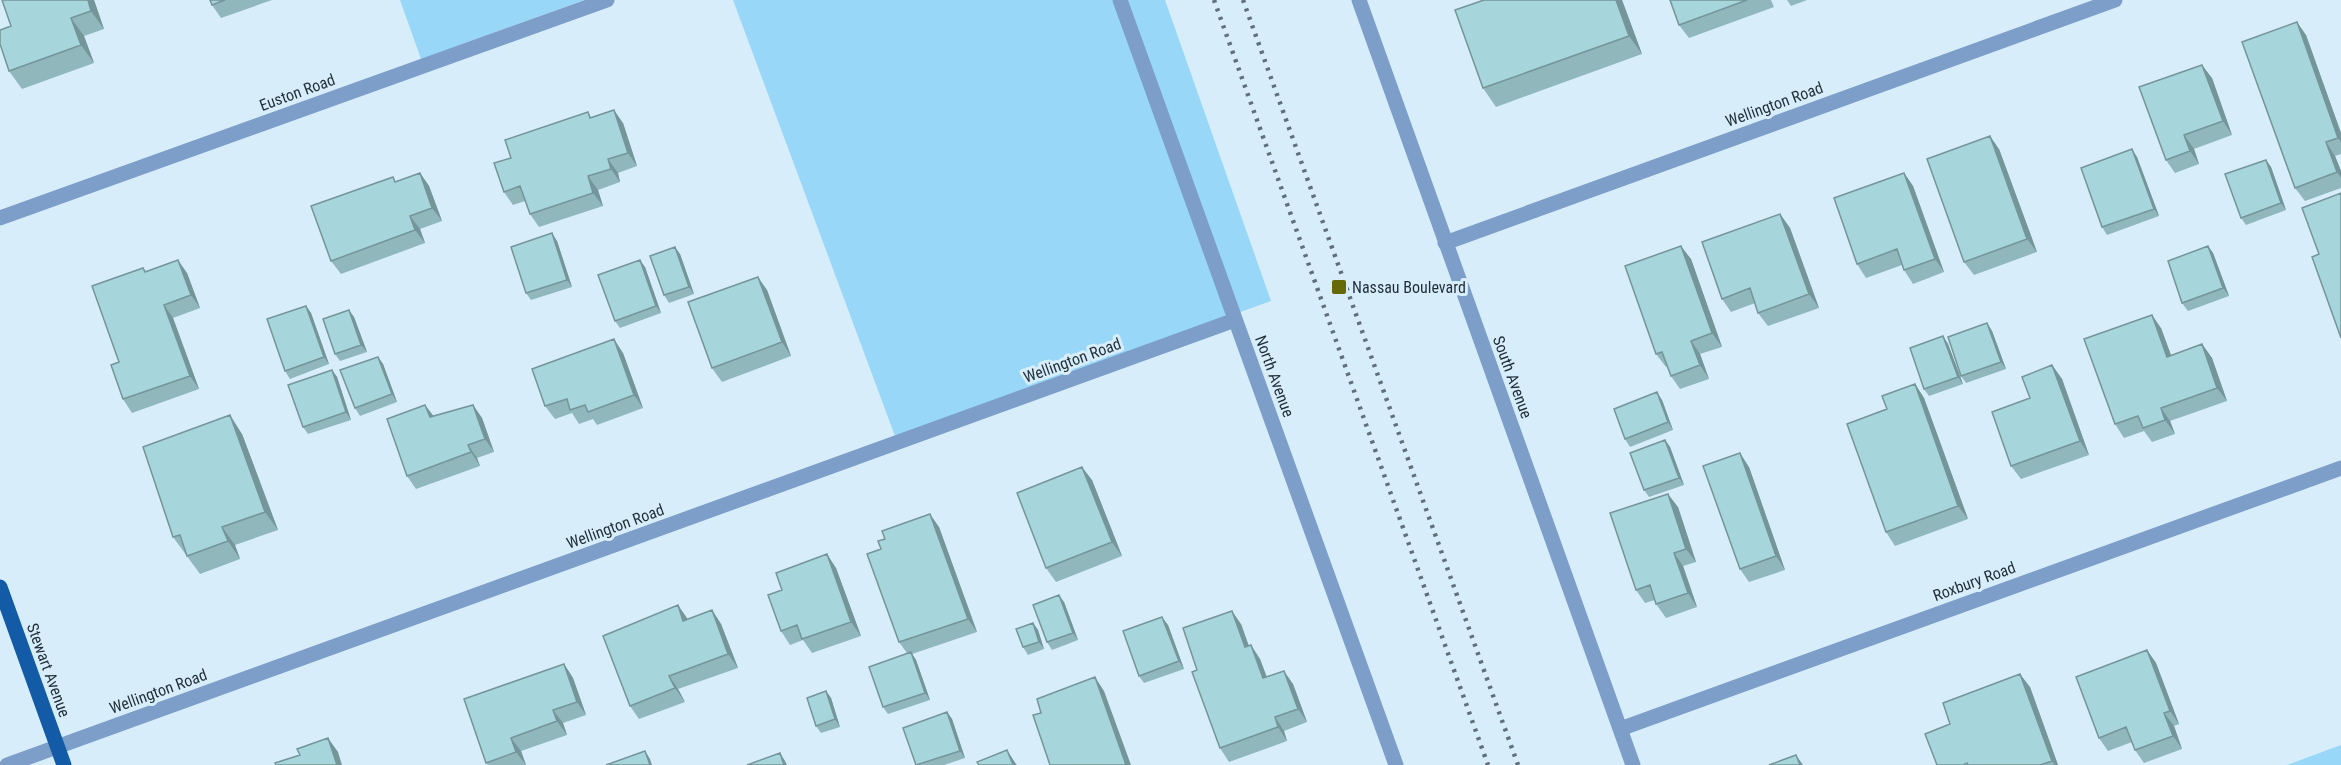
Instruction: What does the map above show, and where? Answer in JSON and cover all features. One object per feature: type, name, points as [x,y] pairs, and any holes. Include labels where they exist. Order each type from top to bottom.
[{"type":"main road","name":"Stewart Avenue","points":[[0,587],[64,765]]},
{"type":"street","name":"Euston Road","points":[[0,218],[607,0]]},
{"type":"street","name":"North Avenue","points":[[1120,0],[1396,765]]},
{"type":"street","name":"South Avenue","points":[[1359,0],[1633,765]]},
{"type":"street","name":"Wellington Road","points":[[1445,243],[2115,0]]},
{"type":"street","name":"Wellington Road","points":[[6,765],[1235,320]]},
{"type":"street","name":"Roxbury Road","points":[[1620,729],[2341,468]]},
{"type":"shaded area","points":[[400,0],[584,0],[421,59]]},
{"type":"shaded area","points":[[733,0],[1165,0],[1271,301],[895,436]]},
{"type":"shaded area","points":[[2341,745],[2341,765],[2287,765]]},
{"type":"building","points":[[2,0],[88,0],[91,11],[71,18],[81,45],[9,71],[0,44],[0,30],[11,26]]},
{"type":"building","points":[[210,0],[225,0],[212,5]]},
{"type":"building","points":[[1484,0],[1616,0],[1629,36],[1483,88],[1455,10]]},
{"type":"building","points":[[1670,0],[1747,0],[1679,25]]},
{"type":"building","points":[[2297,22],[2338,138],[2326,142],[2337,172],[2295,188],[2242,42]]},
{"type":"building","points":[[2202,65],[2223,121],[2184,135],[2190,151],[2166,160],[2139,87]]},
{"type":"building","points":[[614,110],[628,153],[608,159],[611,169],[588,176],[593,193],[530,214],[520,186],[504,192],[494,163],[511,158],[505,140],[588,112],[590,118]]},
{"type":"building","points":[[1990,136],[2027,239],[1964,262],[1927,159]]},
{"type":"building","points":[[2132,149],[2154,209],[2102,227],[2081,168]]},
{"type":"building","points":[[2266,160],[2281,203],[2241,218],[2225,174]]},
{"type":"building","points":[[420,173],[432,208],[410,216],[415,230],[331,261],[311,206],[393,177],[395,182]]},
{"type":"building","points":[[1904,173],[1935,259],[1904,270],[1897,249],[1857,264],[1834,198]]},
{"type":"building","points":[[2341,193],[2341,338],[2312,257],[2319,254],[2302,208]]},
{"type":"building","points":[[1780,214],[1809,294],[1758,313],[1750,288],[1722,299],[1702,242]]},
{"type":"building","points":[[552,233],[567,280],[526,293],[511,247]]},
{"type":"building","points":[[1681,246],[1712,333],[1691,341],[1700,365],[1671,376],[1662,352],[1656,354],[1625,266]]},
{"type":"building","points":[[2208,246],[2223,288],[2182,303],[2168,261]]},
{"type":"building","points":[[675,247],[689,287],[664,295],[650,256]]},
{"type":"building","points":[[178,260],[191,295],[164,305],[190,376],[123,399],[111,365],[119,362],[92,286],[143,268],[145,272]]},
{"type":"building","points":[[640,260],[656,306],[615,321],[598,275]]},
{"type":"building","points":[[758,277],[782,342],[712,368],[688,302]]},
{"type":"building","points":[[306,306],[324,357],[285,371],[267,319]]},
{"type":"building","points":[[349,310],[361,345],[335,354],[323,319]]},
{"type":"building","points":[[2152,315],[2167,357],[2202,344],[2217,388],[2161,408],[2165,420],[2143,428],[2138,416],[2115,424],[2084,339]]},
{"type":"building","points":[[1987,323],[2001,362],[1961,376],[1948,337]]},
{"type":"building","points":[[1943,336],[1958,377],[1924,389],[1910,348]]},
{"type":"building","points":[[614,339],[634,395],[588,412],[585,405],[570,410],[567,399],[545,406],[532,369]]},
{"type":"building","points":[[378,357],[392,394],[355,408],[340,370]]},
{"type":"building","points":[[2052,365],[2080,441],[2011,466],[1992,412],[2030,398],[2022,377]]},
{"type":"building","points":[[332,370],[346,412],[303,427],[288,385]]},
{"type":"building","points":[[1915,384],[1958,506],[1886,532],[1847,424],[1887,409],[1882,396]]},
{"type":"building","points":[[1657,392],[1668,422],[1625,439],[1614,409]]},
{"type":"building","points":[[425,405],[430,417],[473,405],[485,439],[468,445],[471,452],[407,476],[387,419]]},
{"type":"building","points":[[230,415],[265,512],[222,527],[228,541],[187,556],[180,535],[173,537],[143,447]]},
{"type":"building","points":[[1665,440],[1679,478],[1644,490],[1630,453]]},
{"type":"building","points":[[1740,453],[1776,556],[1740,569],[1703,466]]},
{"type":"building","points":[[1082,467],[1112,542],[1046,568],[1017,493]]},
{"type":"building","points":[[1668,494],[1686,549],[1674,553],[1688,593],[1656,604],[1650,585],[1636,590],[1610,513]]},
{"type":"building","points":[[930,514],[968,619],[899,642],[867,554],[881,549],[878,541],[885,539],[882,531]]},
{"type":"building","points":[[827,554],[851,622],[802,639],[797,625],[781,631],[768,595],[782,590],[776,573]]},
{"type":"building","points":[[1059,595],[1073,633],[1047,642],[1033,605]]},
{"type":"building","points":[[678,605],[683,621],[712,610],[728,654],[669,676],[675,688],[630,706],[603,636]]},
{"type":"building","points":[[1232,611],[1245,647],[1251,645],[1263,678],[1284,671],[1298,709],[1275,717],[1278,727],[1220,748],[1192,672],[1197,670],[1183,628]]},
{"type":"building","points":[[1162,617],[1179,661],[1139,676],[1123,631]]},
{"type":"building","points":[[1033,623],[1039,642],[1023,647],[1016,629]]},
{"type":"building","points":[[2147,650],[2170,711],[2164,713],[2173,736],[2135,750],[2126,727],[2099,738],[2076,677]]},
{"type":"building","points":[[911,652],[925,693],[883,707],[869,667]]},
{"type":"building","points":[[564,664],[577,702],[553,710],[557,721],[511,738],[516,752],[486,763],[464,699]]},
{"type":"building","points":[[2020,674],[2052,761],[2040,765],[1968,765],[1967,763],[1937,765],[1925,734],[1950,724],[1943,703]]},
{"type":"building","points":[[1095,677],[1126,765],[1050,765],[1033,715],[1041,713],[1037,699]]},
{"type":"building","points":[[826,691],[835,719],[816,726],[807,698]]},
{"type":"building","points":[[947,712],[960,751],[916,765],[903,728]]},
{"type":"building","points":[[328,738],[337,765],[276,765],[275,763],[300,755],[297,749]]},
{"type":"building","points":[[1007,750],[1013,765],[979,765],[977,762]]},
{"type":"building","points":[[645,751],[650,765],[606,765]]},
{"type":"building","points":[[780,753],[784,765],[747,765]]},
{"type":"building","points":[[1796,755],[1800,765],[1769,765]]},
{"type":"railway","points":[[1214,0],[1488,765]]},
{"type":"railway","points":[[1243,0],[1518,765]]},
{"type":"place","name":"Nassau Boulevard","points":[[1339,287]]}]
